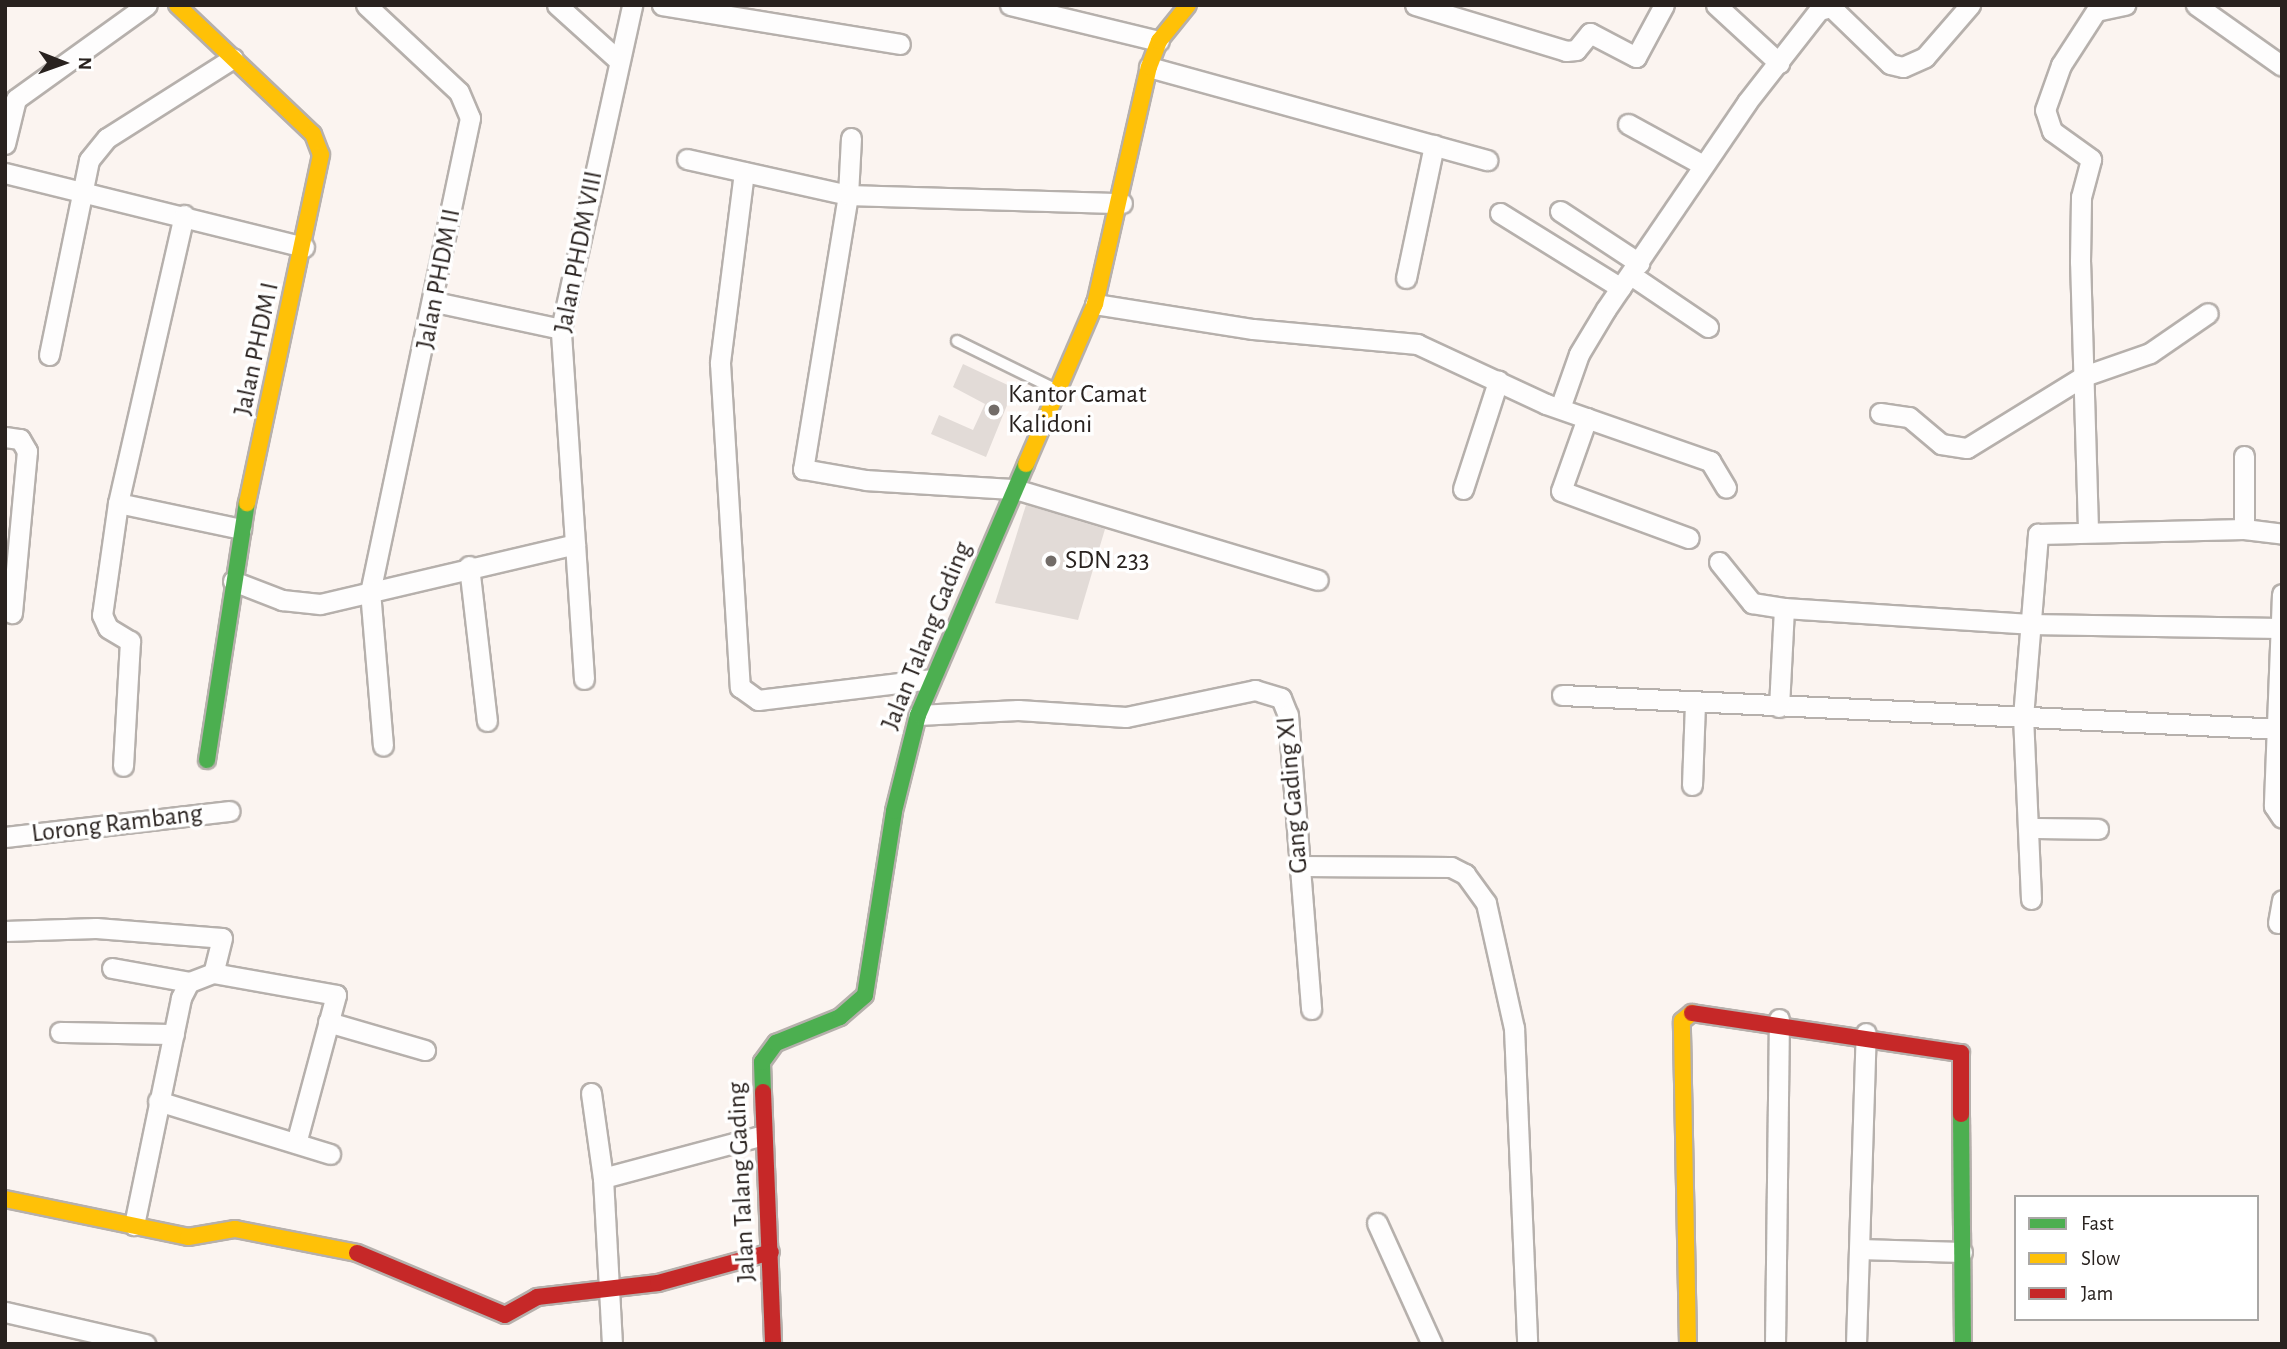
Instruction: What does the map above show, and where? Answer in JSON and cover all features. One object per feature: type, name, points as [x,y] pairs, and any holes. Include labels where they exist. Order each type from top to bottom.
[{"type":"street","points":[[5,144],[16,100],[146,5]]},
{"type":"street","name":"Jalan PHDM I","points":[[177,5],[321,148],[304,247],[241,529],[207,760]]},
{"type":"street","name":"Jalan PHDM II","points":[[366,5],[468,108],[435,302],[370,591],[383,745]]},
{"type":"street","points":[[557,5],[617,59]]},
{"type":"street","name":"Jalan PHDM VIII","points":[[584,679],[561,329],[617,59],[632,5]]},
{"type":"street","points":[[662,5],[900,44]]},
{"type":"street","name":"Jalan Talang Gading","points":[[773,1344],[771,1252],[760,1136],[760,1069],[768,1049],[853,1009],[869,983],[894,811],[918,715],[931,679],[1016,489],[1055,389],[1095,304],[1122,203],[1149,67],[1159,41],[1188,5]]},
{"type":"street","points":[[1415,5],[1566,51],[1576,50],[1590,33],[1636,57],[1664,5]]},
{"type":"street","points":[[1716,5],[1779,63]]},
{"type":"street","points":[[2088,529],[2081,197],[2091,159],[2052,131],[2045,110],[2061,65],[2096,11],[2125,5]]},
{"type":"street","points":[[2196,5],[2282,66]]},
{"type":"street","points":[[1560,408],[1579,354],[1630,276],[1703,165],[1823,7],[1832,8],[1890,64],[1903,66],[1925,57],[1969,6]]},
{"type":"street","points":[[1017,7],[1074,13],[1159,41]]},
{"type":"street","points":[[49,355],[89,159],[107,138],[233,58]]},
{"type":"street","points":[[1149,67],[1487,160]]},
{"type":"street","points":[[1628,124],[1703,165]]},
{"type":"street","points":[[851,138],[848,195],[802,467],[811,474],[866,480],[1016,489],[1318,580]]},
{"type":"street","points":[[1406,278],[1434,145]]},
{"type":"street","points":[[687,159],[848,195],[1122,203]]},
{"type":"street","points":[[744,172],[720,363],[740,687],[758,700],[931,679]]},
{"type":"street","points":[[5,173],[184,215],[304,247]]},
{"type":"street","points":[[1560,211],[1630,276]]},
{"type":"street","points":[[1500,213],[1630,276],[1707,327]]},
{"type":"street","points":[[122,766],[130,641],[107,628],[102,615],[118,503],[184,215]]},
{"type":"street","points":[[435,302],[561,329]]},
{"type":"street","points":[[1095,304],[1253,329],[1417,344],[1560,408],[1710,461],[1726,488]]},
{"type":"street","points":[[1880,413],[1909,417],[1941,444],[1967,448],[2084,376],[2151,353],[2208,313]]},
{"type":"street","points":[[1463,489],[1498,381]]},
{"type":"street","points":[[1587,418],[1561,491],[1689,538]]},
{"type":"street","points":[[5,437],[20,439],[27,451],[12,613]]},
{"type":"street","points":[[2244,456],[2244,529]]},
{"type":"street","points":[[118,503],[241,529]]},
{"type":"street","points":[[2031,898],[2023,718],[2038,534],[2088,529],[2244,529],[2282,534]]},
{"type":"street","points":[[233,581],[298,603],[370,591],[469,566],[575,544]]},
{"type":"street","points":[[1719,562],[1752,603],[1784,608],[2029,624],[2280,628]]},
{"type":"street","points":[[469,566],[487,721]]},
{"type":"street","points":[[2282,594],[2274,806],[2282,818]]},
{"type":"street","points":[[1779,707],[1784,608]]},
{"type":"street","name":"Gang Gading XI","points":[[918,715],[1018,710],[1126,717],[1255,690],[1275,694],[1288,715],[1311,1009]]},
{"type":"street","points":[[1562,695],[2279,729]]},
{"type":"street","points":[[1692,785],[1695,702]]},
{"type":"street","name":"Lorong Rambang","points":[[5,837],[230,811]]},
{"type":"street","points":[[2028,828],[2098,829]]},
{"type":"street","points":[[1300,866],[1451,867],[1465,874],[1486,903],[1514,1028],[1527,1344]]},
{"type":"street","points":[[2278,923],[2282,900]]},
{"type":"street","points":[[5,931],[219,935],[213,973]]},
{"type":"street","points":[[111,968],[189,982],[213,973],[336,995],[296,1143]]},
{"type":"street","points":[[134,1225],[158,1101],[189,982]]},
{"type":"street","points":[[1688,1344],[1682,1020],[1696,1009],[1866,1033],[1963,1056],[1963,1344]]},
{"type":"street","points":[[1775,1344],[1779,1019]]},
{"type":"street","points":[[328,1022],[425,1050]]},
{"type":"street","points":[[60,1032],[174,1034]]},
{"type":"street","points":[[1856,1344],[1866,1033]]},
{"type":"street","points":[[591,1093],[603,1178],[607,1291],[612,1344]]},
{"type":"street","points":[[158,1101],[330,1154]]},
{"type":"street","points":[[603,1178],[760,1136]]},
{"type":"street","points":[[5,1199],[198,1238],[235,1229],[365,1255],[505,1315],[537,1297],[607,1291],[771,1252]]},
{"type":"street","points":[[1377,1223],[1432,1344]]},
{"type":"street","points":[[1860,1250],[1962,1252]]},
{"type":"street","points":[[5,1312],[145,1344]]},
{"type":"lane","points":[[957,341],[1055,389]]},
{"type":"building","name":"Kantor Camat Kalidoni","points":[[963,364],[1014,388],[986,457],[931,434],[939,415],[973,430],[985,404],[953,387]]},
{"type":"building","name":"SDN 233","points":[[1026,505],[1105,529],[1078,620],[995,603]]},
{"type":"traffic: fast","points":[[763,1092],[762,1062],[776,1043],[840,1017],[865,995],[894,811],[918,715],[1026,464]]},
{"type":"traffic: fast","points":[[207,760],[247,503]]},
{"type":"traffic: fast","points":[[1961,1114],[1963,1344]]},
{"type":"traffic: slow","points":[[177,5],[313,134],[321,155],[247,503]]},
{"type":"traffic: slow","points":[[1026,464],[1095,304],[1149,67],[1159,41],[1188,5]]},
{"type":"traffic: slow","points":[[1688,1344],[1682,1021],[1692,1013]]},
{"type":"traffic: slow","points":[[5,1199],[188,1237],[235,1229],[357,1253]]},
{"type":"traffic: jam","points":[[1692,1013],[1961,1053],[1961,1114]]},
{"type":"traffic: jam","points":[[763,1092],[773,1344]]},
{"type":"traffic: jam","points":[[357,1253],[505,1315],[537,1297],[658,1283],[771,1252]]},
{"type":"place","name":"Kantor Camat Kalidoni","points":[[994,410]]},
{"type":"place","name":"SDN 233","points":[[1051,561]]}]
